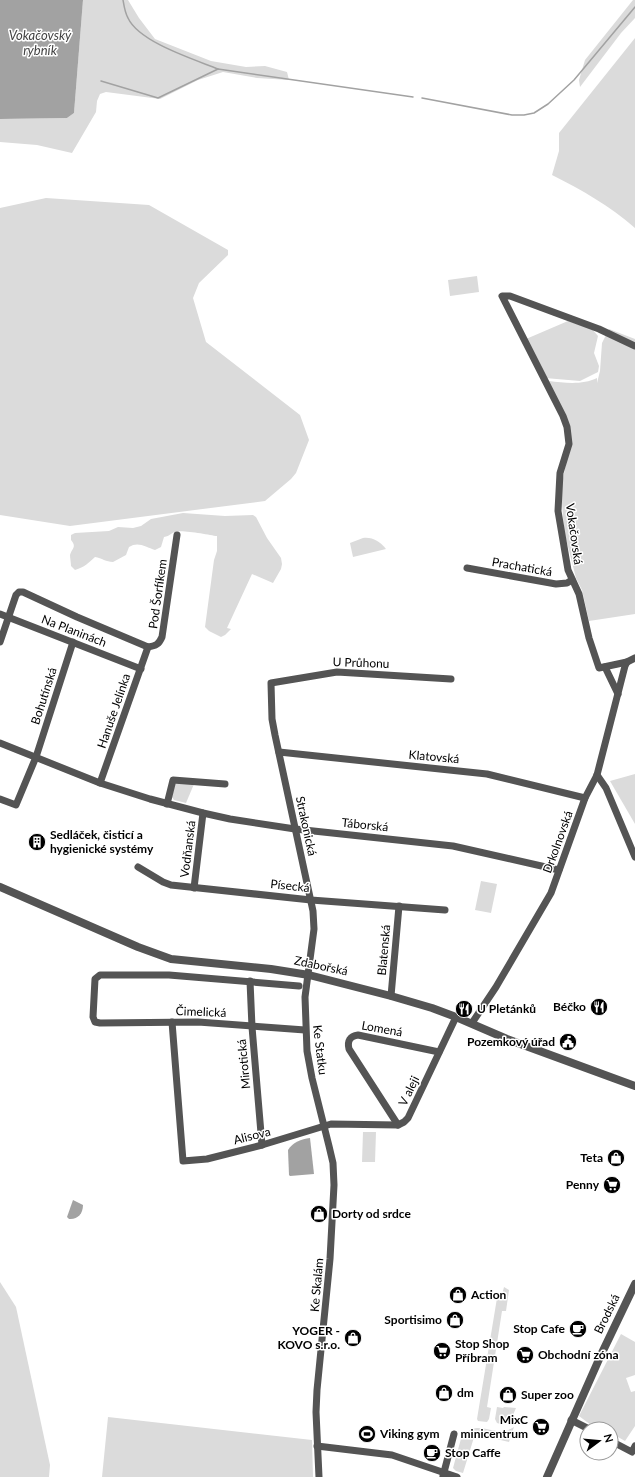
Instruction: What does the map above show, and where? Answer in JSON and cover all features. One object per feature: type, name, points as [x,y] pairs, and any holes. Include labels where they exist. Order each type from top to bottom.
[{"type":"street","name":"Vokačovská","points":[[618,694],[602,667],[589,638],[579,594],[568,570],[558,510],[560,473],[568,444],[568,437],[563,416],[502,296],[510,296],[599,329],[635,346]]},
{"type":"street","name":"Pod Šorfíkem","points":[[148,647],[159,644],[162,637],[177,535]]},
{"type":"street","name":"Prachatická","points":[[466,568],[556,584],[567,583],[572,580]]},
{"type":"street","points":[[0,642],[16,595],[19,592],[23,592],[148,647]]},
{"type":"street","name":"Na Planinách","points":[[0,614],[141,668]]},
{"type":"street","name":"Bohutínská","points":[[36,757],[73,642]]},
{"type":"street","name":"Hanuše Jelínka","points":[[100,783],[148,647]]},
{"type":"street","points":[[602,667],[627,662],[635,658]]},
{"type":"street","name":"Drkolnovská","points":[[472,1023],[496,987],[551,893],[585,798],[597,775],[627,662]]},
{"type":"street","name":"U Průhonu","points":[[271,683],[337,672],[451,679]]},
{"type":"street","name":"Strakonická","points":[[271,683],[272,719],[311,900],[314,929],[309,975]]},
{"type":"street","name":"Táborská","points":[[0,743],[100,783],[167,804],[203,813],[230,819],[295,829],[453,846],[559,870]]},
{"type":"street","name":"Klatovská","points":[[279,752],[487,774],[585,798]]},
{"type":"street","points":[[0,799],[16,805],[36,757]]},
{"type":"street","points":[[597,775],[606,788],[632,839],[635,857]]},
{"type":"street","points":[[167,804],[173,780],[225,784]]},
{"type":"street","name":"Vodňanská","points":[[194,888],[203,813]]},
{"type":"street","name":"Písecká","points":[[138,867],[171,885],[311,900],[446,910]]},
{"type":"street","name":"Zdabořská","points":[[0,887],[138,947],[171,959],[271,969],[309,975],[391,996],[432,1008],[544,1053],[635,1086]]},
{"type":"street","name":"Blatenská","points":[[391,996],[399,906]]},
{"type":"street","name":"Zdabořská","points":[[95,1022],[93,1017],[95,979],[100,975],[169,975],[299,986]]},
{"type":"street","name":"Ke Statku","points":[[309,975],[305,997],[305,1030],[307,1051],[310,1071],[324,1126]]},
{"type":"street","name":"Mirotická","points":[[250,981],[252,1026],[262,1145]]},
{"type":"street","name":"V aleji","points":[[398,1125],[408,1118],[456,1017]]},
{"type":"street","name":"Čimelická","points":[[95,1022],[198,1022],[305,1030]]},
{"type":"street","name":"Alisova","points":[[172,1022],[183,1161],[207,1158],[262,1145],[324,1126]]},
{"type":"street","name":"Lomená","points":[[398,1125],[349,1048],[349,1039],[352,1036],[358,1035],[439,1052]]},
{"type":"street","points":[[324,1126],[331,1124],[398,1125]]},
{"type":"street","name":"Ke Skalám","points":[[319,1477],[317,1446],[317,1390],[325,1316],[334,1189],[332,1163],[324,1126]]},
{"type":"street","name":"Brodská","points":[[547,1477],[571,1420],[635,1284]]},
{"type":"street","points":[[571,1420],[579,1424]]},
{"type":"street","points":[[443,1475],[454,1434]]},
{"type":"street","points":[[619,1445],[632,1452],[635,1446]]},
{"type":"street","points":[[317,1446],[392,1455],[443,1475],[457,1477]]},
{"type":"shaded area","points":[[83,0],[128,0],[139,18],[155,39],[211,61],[246,67],[265,66],[287,72],[289,80],[257,78],[223,72],[198,80],[160,99],[106,92],[100,94],[97,101],[96,112],[72,153],[37,145],[0,142],[0,119],[67,118],[74,113]]},
{"type":"shaded area","points":[[633,0],[635,0],[635,18],[621,33],[580,87],[579,80],[585,60]]},
{"type":"shaded area","points":[[635,38],[635,228],[595,199],[552,175],[559,151],[559,133]]},
{"type":"shaded area","points":[[46,198],[149,205],[228,250],[228,255],[199,283],[193,298],[206,342],[300,415],[309,440],[296,473],[265,501],[70,526],[0,515],[0,208]]},
{"type":"shaded area","points":[[477,276],[479,292],[450,296],[448,280]]},
{"type":"shaded area","points":[[568,321],[592,329],[598,336],[594,353],[599,366],[598,372],[580,381],[545,378],[526,339]]},
{"type":"shaded area","points":[[609,329],[635,339],[635,614],[589,621],[582,590],[576,578],[564,531],[561,489],[569,448],[568,437],[549,381],[580,383],[597,378],[597,383],[600,371],[602,343]]},
{"type":"shaded area","points":[[183,513],[225,516],[253,515],[256,517],[267,538],[281,558],[281,569],[273,583],[252,574],[227,628],[231,629],[221,637],[209,631],[205,627],[214,560],[217,551],[217,536],[178,531],[164,537],[161,547],[155,550],[142,545],[132,545],[129,547],[126,555],[113,562],[95,557],[86,565],[78,569],[75,570],[71,566],[70,555],[74,546],[71,540],[71,535],[75,533],[109,531],[118,527],[133,528],[141,526],[151,519]]},
{"type":"shaded area","points":[[363,538],[376,540],[386,549],[353,557],[350,543]]},
{"type":"shaded area","points":[[635,774],[635,824],[610,781]]},
{"type":"shaded area","points":[[178,782],[194,784],[186,803],[174,800],[172,797],[175,784]]},
{"type":"shaded area","points":[[481,881],[497,884],[491,913],[475,910]]},
{"type":"shaded area","points":[[363,1132],[376,1132],[375,1162],[362,1162]]},
{"type":"shaded area","points":[[0,1282],[16,1307],[50,1465],[49,1477],[0,1477]]},
{"type":"shaded area","points":[[504,1287],[509,1290],[506,1311],[502,1311],[487,1407],[491,1408],[489,1419],[487,1422],[478,1421],[477,1419],[497,1298],[502,1295]]},
{"type":"shaded area","points":[[621,1334],[635,1342],[635,1375],[626,1378],[631,1392],[635,1391],[635,1426],[625,1441],[619,1438],[619,1421],[586,1421],[579,1416]]},
{"type":"shaded area","points":[[497,1407],[516,1408],[510,1420],[504,1424],[501,1424],[497,1423],[495,1419]]},
{"type":"shaded area","points":[[108,1417],[312,1440],[313,1477],[102,1477]]},
{"type":"shaded area","points":[[514,1427],[509,1442],[475,1434],[463,1473],[456,1471],[453,1468],[462,1435],[475,1428],[504,1431]]},
{"type":"water","name":"Vokačovský rybník","points":[[0,0],[83,0],[74,113],[67,118],[0,119]]},
{"type":"water","points":[[310,1138],[314,1174],[290,1176],[288,1150],[298,1141]]},
{"type":"water","points":[[73,1200],[83,1205],[83,1208],[81,1214],[75,1218],[69,1219],[67,1217]]},
{"type":"waterway","points":[[123,0],[125,12],[128,18],[134,27],[143,35],[181,55],[218,69]]},
{"type":"waterway","points":[[422,98],[512,115],[534,113],[548,104],[574,80],[635,7]]},
{"type":"waterway","points":[[101,81],[158,98],[218,69],[413,97]]},
{"type":"place","name":"Sedláček, čisticí a hygienické systémy","points":[[37,842]]},
{"type":"place","name":"Béčko","points":[[599,1007]]},
{"type":"place","name":"U Pletánků","points":[[464,1009]]},
{"type":"place","name":"Pozemkový úřad","points":[[568,1042]]},
{"type":"place","name":"Teta","points":[[616,1158]]},
{"type":"place","name":"Penny","points":[[612,1185]]},
{"type":"place","name":"Dorty od srdce","points":[[319,1214]]},
{"type":"place","name":"Action","points":[[458,1295]]},
{"type":"place","name":"Sportisimo","points":[[455,1320]]},
{"type":"place","name":"Stop Cafe","points":[[578,1329]]},
{"type":"place","name":"YOGER - KOVO s.r.o.","points":[[353,1338]]},
{"type":"place","name":"Stop Shop Příbram","points":[[442,1351]]},
{"type":"place","name":"Obchodní zóna","points":[[525,1355]]},
{"type":"place","name":"dm","points":[[444,1393]]},
{"type":"place","name":"Super zoo","points":[[508,1395]]},
{"type":"place","name":"MixC minicentrum","points":[[541,1427]]},
{"type":"place","name":"Viking gym","points":[[367,1434]]},
{"type":"place","name":"Stop Caffe","points":[[432,1453]]}]
